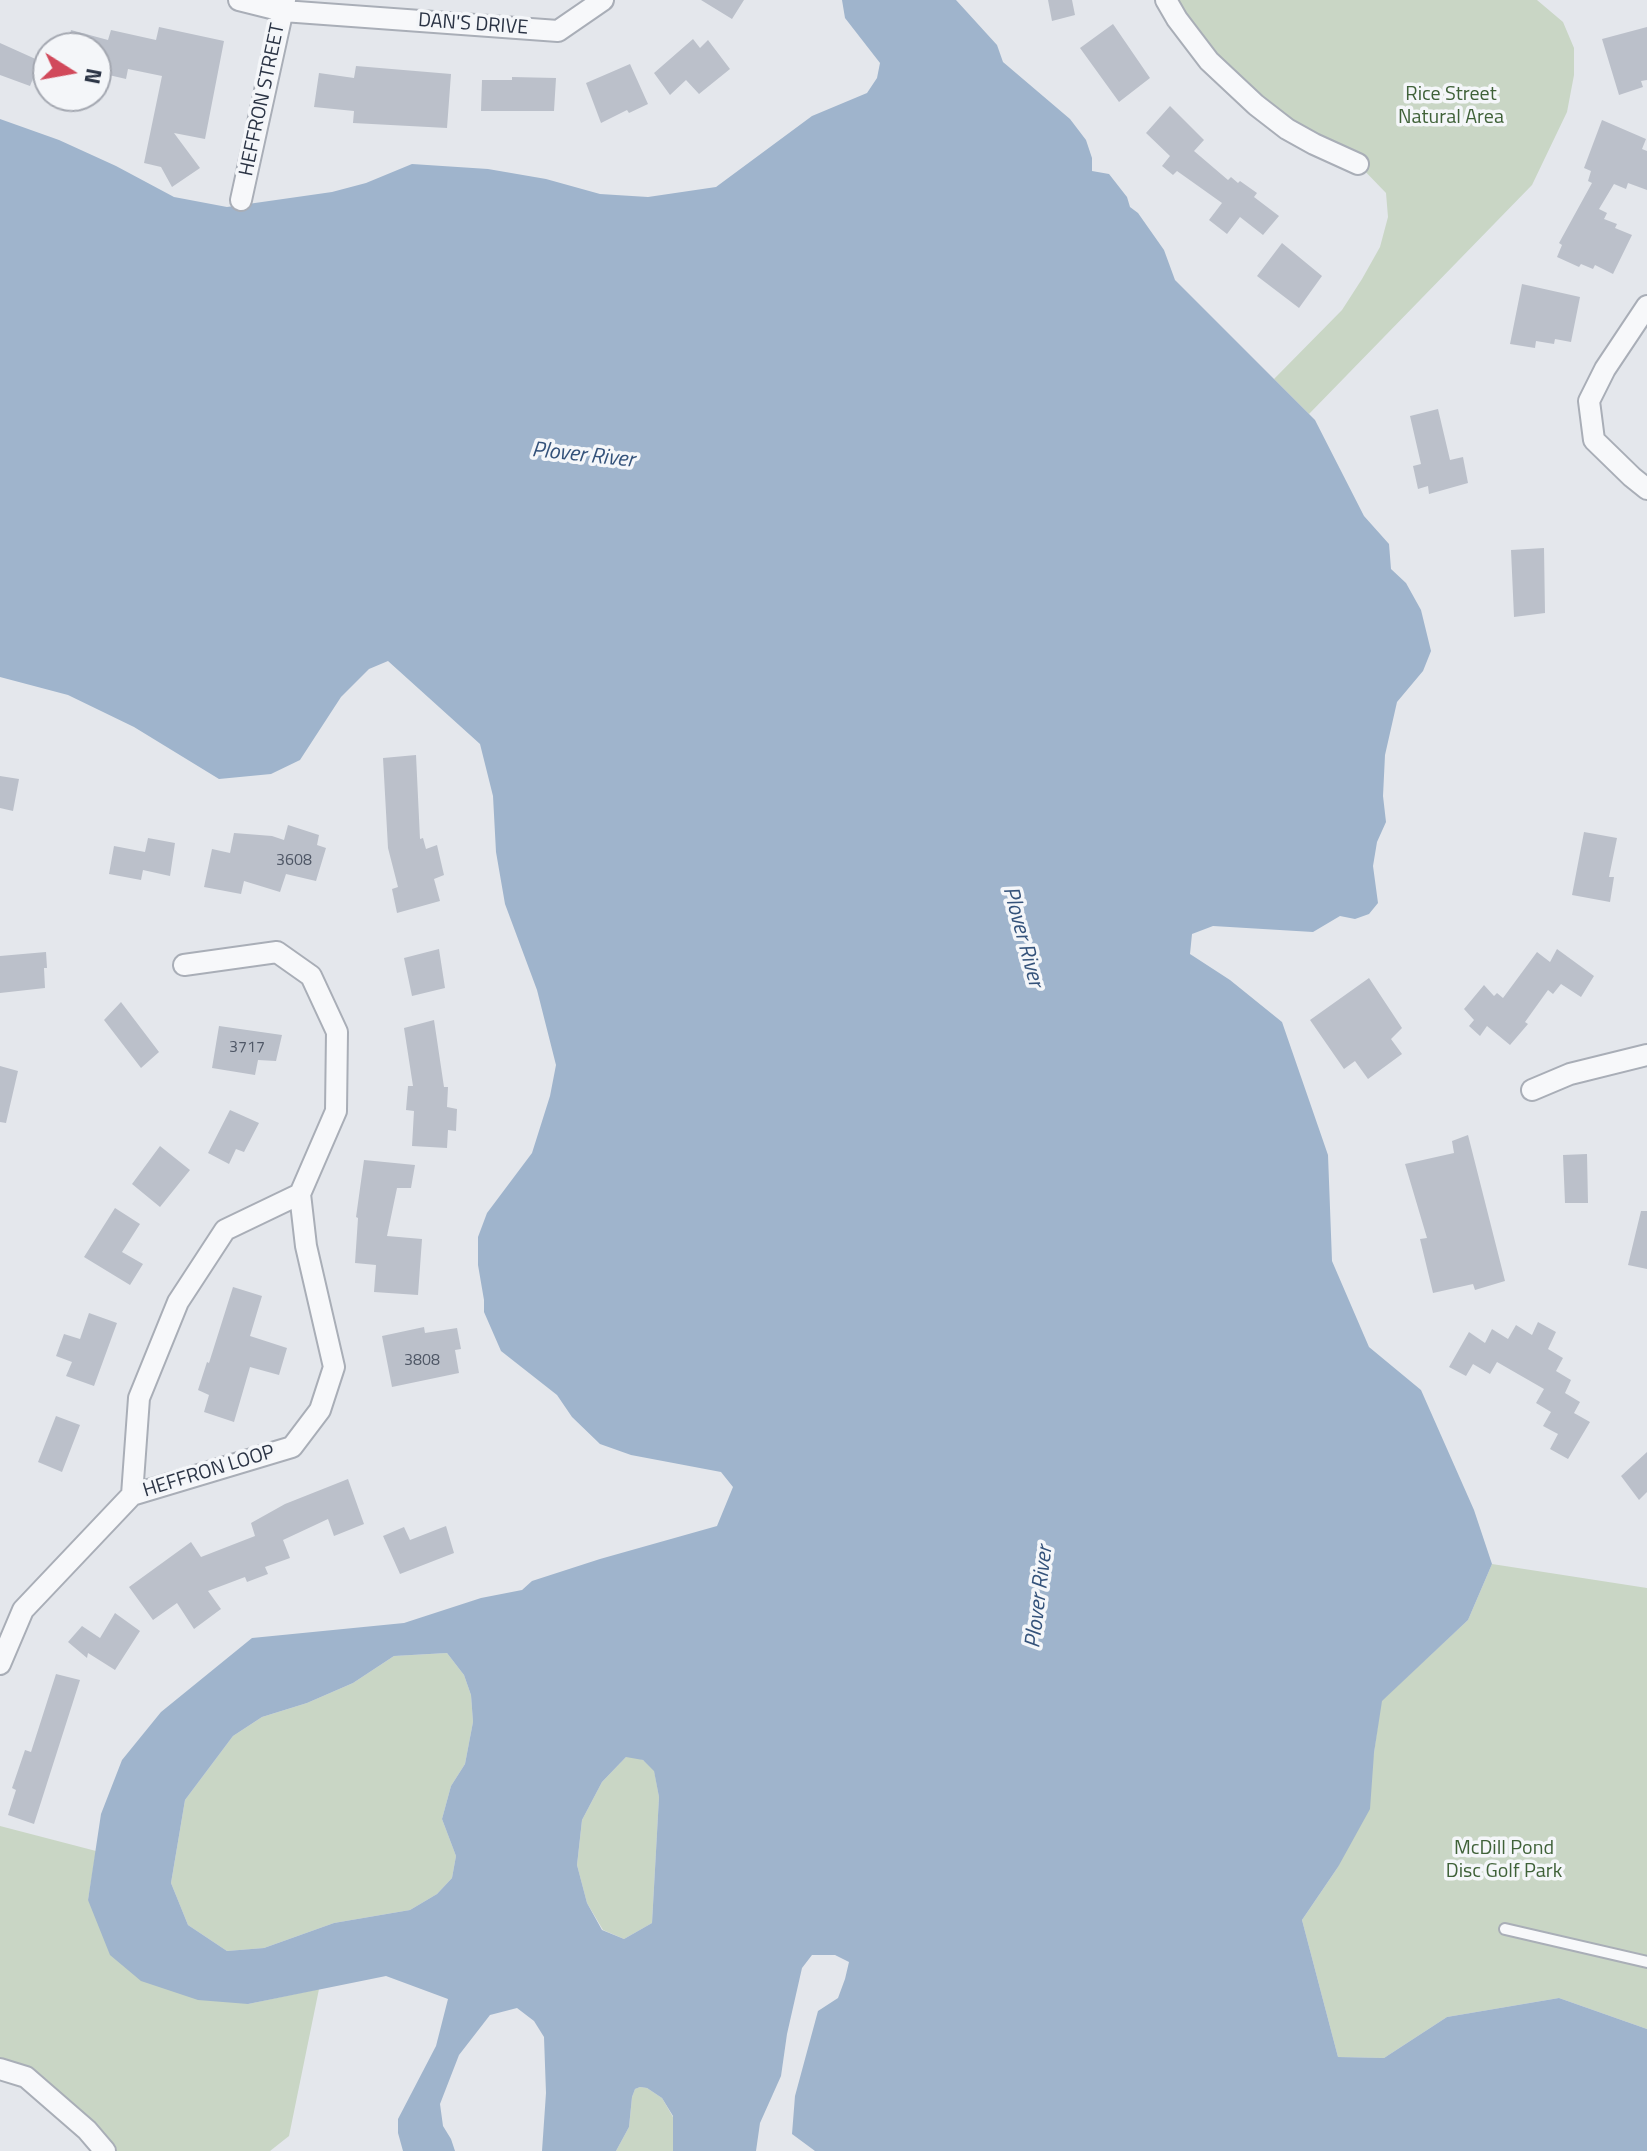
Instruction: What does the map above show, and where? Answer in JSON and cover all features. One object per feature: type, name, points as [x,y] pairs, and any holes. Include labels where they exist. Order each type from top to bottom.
[{"type":"street","name":"DAN'S DRIVE","points":[[239,0],[558,31],[603,0]]},
{"type":"street","points":[[1166,0],[1209,61],[1256,105],[1287,129],[1358,164]]},
{"type":"street","name":"HEFFRON STREET","points":[[241,200],[284,5]]},
{"type":"street","points":[[1647,306],[1605,369],[1589,401],[1594,440],[1647,489]]},
{"type":"street","points":[[184,965],[277,952],[311,976],[337,1032],[336,1111],[300,1194]]},
{"type":"street","points":[[1532,1090],[1570,1074],[1647,1055]]},
{"type":"street","name":"HEFFRON LOOP","points":[[300,1194],[306,1246],[334,1367],[320,1410],[292,1447],[132,1495],[139,1398],[178,1302],[225,1230],[300,1194]]},
{"type":"street","points":[[0,1664],[23,1610],[132,1495]]},
{"type":"street","points":[[0,2069],[26,2077],[87,2130],[105,2151]]},
{"type":"lane","points":[[1505,1929],[1647,1962]]},
{"type":"green space","name":"Rice Street Natural Area","points":[[1166,0],[1537,0],[1563,22],[1574,48],[1574,75],[1567,112],[1532,185],[1309,414],[1274,379],[1342,310],[1362,279],[1380,247],[1388,217],[1386,193],[1358,164],[1259,107]]},
{"type":"green space","name":"McDill Pond Disc Golf Park","points":[[1492,1564],[1647,1588],[1647,2029],[1559,1998],[1447,2017],[1384,2058],[1338,2057],[1302,1920],[1338,1867],[1374,1753],[1381,1701],[1468,1620]]},
{"type":"green space","points":[[447,1653],[464,1675],[471,1695],[473,1722],[465,1764],[451,1786],[442,1819],[456,1856],[452,1878],[437,1894],[410,1910],[334,1923],[264,1948],[227,1951],[188,1925],[171,1883],[185,1800],[233,1736],[262,1717],[307,1703],[353,1683],[394,1656]]},
{"type":"green space","points":[[626,1757],[643,1760],[654,1770],[659,1797],[652,1923],[624,1939],[603,1930],[587,1903],[577,1865],[582,1820],[602,1782]]},
{"type":"green space","points":[[0,1826],[96,1851],[88,1900],[248,2004],[319,1989],[289,2136],[270,2151],[112,2151],[71,2102],[46,2079],[0,2060]]},
{"type":"green space","points":[[640,2087],[662,2098],[673,2117],[673,2151],[616,2151],[629,2127],[635,2089]]},
{"type":"water","name":"Plover River","points":[[842,0],[956,0],[997,45],[1003,62],[1070,119],[1086,140],[1092,158],[1092,171],[1109,174],[1127,197],[1130,207],[1138,213],[1164,250],[1175,280],[1315,420],[1364,516],[1389,544],[1391,569],[1406,583],[1421,610],[1431,651],[1423,671],[1397,702],[1385,755],[1383,796],[1386,822],[1377,842],[1373,866],[1378,903],[1369,914],[1355,919],[1340,916],[1313,932],[1213,926],[1192,934],[1190,954],[1230,980],[1282,1022],[1328,1155],[1332,1261],[1369,1347],[1421,1390],[1474,1510],[1492,1564],[1468,1620],[1382,1701],[1370,1809],[1338,1867],[1302,1920],[1338,2057],[1384,2058],[1447,2017],[1559,1998],[1647,2029],[1647,2151],[815,2151],[792,2134],[795,2096],[818,2011],[838,1998],[849,1962],[835,1955],[812,1955],[802,1968],[781,2076],[760,2123],[756,2151],[673,2151],[673,2116],[662,2098],[640,2087],[635,2089],[632,2097],[629,2127],[616,2151],[542,2151],[546,2093],[544,2037],[534,2021],[517,2008],[490,2015],[459,2055],[440,2104],[443,2126],[455,2151],[403,2151],[398,2119],[436,2046],[448,1999],[386,1976],[248,2004],[198,2000],[141,1981],[110,1955],[88,1900],[101,1814],[122,1760],[161,1712],[252,1638],[404,1623],[481,1598],[522,1590],[532,1581],[717,1526],[733,1487],[721,1472],[631,1455],[600,1444],[572,1417],[557,1395],[501,1351],[484,1312],[478,1237],[487,1213],[532,1153],[556,1065],[537,990],[505,904],[496,852],[493,796],[480,744],[388,661],[369,669],[341,697],[300,760],[271,774],[219,779],[134,727],[68,695],[0,677],[0,119],[59,140],[174,197],[227,207],[332,192],[366,183],[412,164],[488,169],[546,179],[600,194],[648,197],[716,187],[812,116],[867,93],[877,78],[880,63],[845,18]],"holes":[[[447,1653],[464,1675],[471,1695],[473,1722],[465,1764],[451,1786],[442,1819],[456,1856],[452,1878],[437,1894],[410,1910],[334,1923],[264,1948],[227,1951],[188,1925],[171,1883],[185,1800],[233,1736],[262,1717],[307,1703],[353,1683],[394,1656]],[[626,1757],[643,1760],[654,1771],[659,1797],[652,1923],[624,1939],[602,1930],[587,1903],[577,1865],[582,1820],[602,1782]]]},
{"type":"building","points":[[701,0],[744,0],[732,19]]},
{"type":"building","points":[[1048,0],[1072,0],[1075,15],[1052,21]]},
{"type":"building","points":[[1113,24],[1150,78],[1119,102],[1080,48]]},
{"type":"building","points":[[159,27],[224,41],[205,139],[174,133],[200,168],[172,187],[161,167],[144,163],[162,76],[128,69],[126,79],[112,76],[111,30],[156,40]]},
{"type":"building","points":[[1647,27],[1647,80],[1641,81],[1643,87],[1619,95],[1602,39]]},
{"type":"building","points":[[693,39],[700,48],[708,40],[730,69],[699,94],[686,80],[670,95],[654,73]]},
{"type":"building","points":[[0,43],[32,57],[30,86],[0,75]]},
{"type":"building","points":[[630,64],[648,104],[601,123],[586,83]]},
{"type":"building","points":[[356,66],[451,74],[447,128],[353,123],[354,111],[314,107],[319,73],[354,78]]},
{"type":"building","points":[[512,77],[556,78],[554,111],[481,111],[482,80],[512,80]]},
{"type":"building","points":[[1170,106],[1204,140],[1194,151],[1228,180],[1231,177],[1238,183],[1240,181],[1257,193],[1254,197],[1279,216],[1263,235],[1240,217],[1227,234],[1209,220],[1222,203],[1177,171],[1173,175],[1162,166],[1170,156],[1146,133]]},
{"type":"building","points":[[1602,120],[1646,139],[1642,149],[1647,151],[1647,190],[1628,183],[1626,189],[1614,184],[1599,209],[1607,213],[1604,219],[1617,224],[1615,228],[1632,235],[1613,274],[1595,265],[1593,269],[1581,264],[1579,267],[1557,257],[1562,245],[1559,243],[1592,183],[1588,181],[1591,171],[1584,168]]},
{"type":"building","points":[[1282,243],[1322,276],[1299,308],[1257,276]]},
{"type":"building","points":[[1522,284],[1580,297],[1571,342],[1555,339],[1554,344],[1536,341],[1535,348],[1510,344]]},
{"type":"building","points":[[1438,409],[1450,460],[1463,457],[1468,483],[1429,494],[1428,486],[1418,489],[1413,466],[1421,464],[1410,416]]},
{"type":"building","points":[[1544,548],[1545,613],[1514,617],[1511,550]]},
{"type":"building","points":[[416,755],[420,839],[423,838],[426,849],[437,845],[444,875],[434,879],[440,901],[397,913],[392,889],[398,887],[388,848],[383,758]]},
{"type":"building","points":[[0,776],[19,779],[13,811],[0,808]]},
{"type":"building","points":[[288,825],[319,835],[317,845],[326,848],[316,881],[286,874],[280,892],[244,881],[241,894],[204,887],[212,849],[230,853],[234,833],[284,840]]},
{"type":"building","points":[[1584,832],[1617,838],[1609,877],[1614,877],[1610,902],[1572,895]]},
{"type":"building","points":[[148,838],[175,843],[170,876],[143,870],[141,880],[109,874],[114,846],[145,852]]},
{"type":"building","points":[[439,949],[445,988],[412,996],[404,958]]},
{"type":"building","points":[[1557,949],[1594,976],[1581,997],[1561,984],[1553,994],[1548,990],[1525,1022],[1528,1024],[1510,1045],[1487,1026],[1480,1036],[1469,1026],[1474,1020],[1464,1009],[1484,985],[1494,996],[1497,993],[1503,998],[1537,952],[1550,962]]},
{"type":"building","points":[[46,952],[45,988],[0,993],[0,956]]},
{"type":"building","points":[[1369,978],[1402,1028],[1391,1039],[1402,1054],[1368,1079],[1355,1061],[1344,1069],[1310,1020]]},
{"type":"building","points":[[121,1002],[159,1052],[141,1068],[104,1020]]},
{"type":"building","points":[[434,1020],[444,1087],[448,1087],[447,1107],[457,1109],[456,1131],[448,1130],[447,1148],[412,1146],[414,1111],[406,1110],[408,1086],[413,1086],[404,1028]]},
{"type":"building","points":[[219,1026],[282,1035],[276,1061],[258,1060],[255,1075],[212,1068]]},
{"type":"building","points":[[0,1066],[18,1071],[6,1123],[0,1122]]},
{"type":"building","points":[[230,1110],[259,1123],[244,1152],[236,1149],[229,1164],[208,1153]]},
{"type":"building","points":[[1468,1135],[1505,1281],[1475,1290],[1473,1284],[1433,1293],[1420,1239],[1427,1238],[1405,1164],[1454,1153],[1452,1141]]},
{"type":"building","points":[[160,1146],[190,1170],[160,1207],[132,1184]]},
{"type":"building","points":[[1587,1154],[1588,1203],[1565,1203],[1563,1155]]},
{"type":"building","points":[[364,1160],[415,1165],[411,1188],[397,1188],[387,1236],[422,1239],[418,1295],[374,1292],[376,1265],[355,1263],[356,1217]]},
{"type":"building","points":[[115,1208],[140,1224],[122,1252],[143,1264],[130,1285],[84,1257]]},
{"type":"building","points":[[1641,1211],[1647,1211],[1647,1269],[1628,1265]]},
{"type":"building","points":[[233,1287],[262,1296],[250,1336],[287,1348],[279,1375],[250,1367],[234,1422],[204,1412],[209,1395],[198,1390]]},
{"type":"building","points":[[89,1313],[117,1323],[94,1386],[66,1376],[72,1362],[56,1356],[64,1334],[80,1339]]},
{"type":"building","points":[[1538,1322],[1556,1332],[1548,1349],[1563,1358],[1556,1371],[1571,1380],[1565,1393],[1580,1402],[1574,1413],[1590,1422],[1568,1459],[1550,1449],[1558,1434],[1543,1426],[1551,1412],[1536,1403],[1544,1389],[1497,1362],[1490,1374],[1473,1364],[1466,1376],[1449,1367],[1469,1332],[1485,1343],[1492,1329],[1508,1339],[1516,1325],[1532,1335]]},
{"type":"building","points":[[424,1327],[425,1333],[457,1328],[461,1349],[455,1350],[459,1373],[392,1387],[382,1336]]},
{"type":"building","points":[[56,1416],[80,1425],[62,1472],[38,1462]]},
{"type":"building","points":[[1647,1452],[1647,1492],[1639,1500],[1621,1476]]},
{"type":"building","points":[[348,1479],[364,1524],[334,1536],[328,1519],[283,1540],[290,1558],[265,1567],[268,1574],[247,1582],[245,1577],[208,1591],[221,1609],[194,1629],[177,1603],[153,1620],[129,1587],[191,1542],[201,1557],[255,1536],[251,1523],[285,1504]]},
{"type":"building","points":[[446,1526],[454,1553],[400,1574],[383,1536],[404,1527],[410,1540]]},
{"type":"building","points":[[115,1613],[140,1631],[115,1670],[88,1653],[87,1658],[68,1642],[82,1626],[100,1638]]},
{"type":"building","points":[[56,1674],[80,1680],[34,1824],[8,1815],[16,1790],[12,1788],[25,1750],[31,1752]]}]
